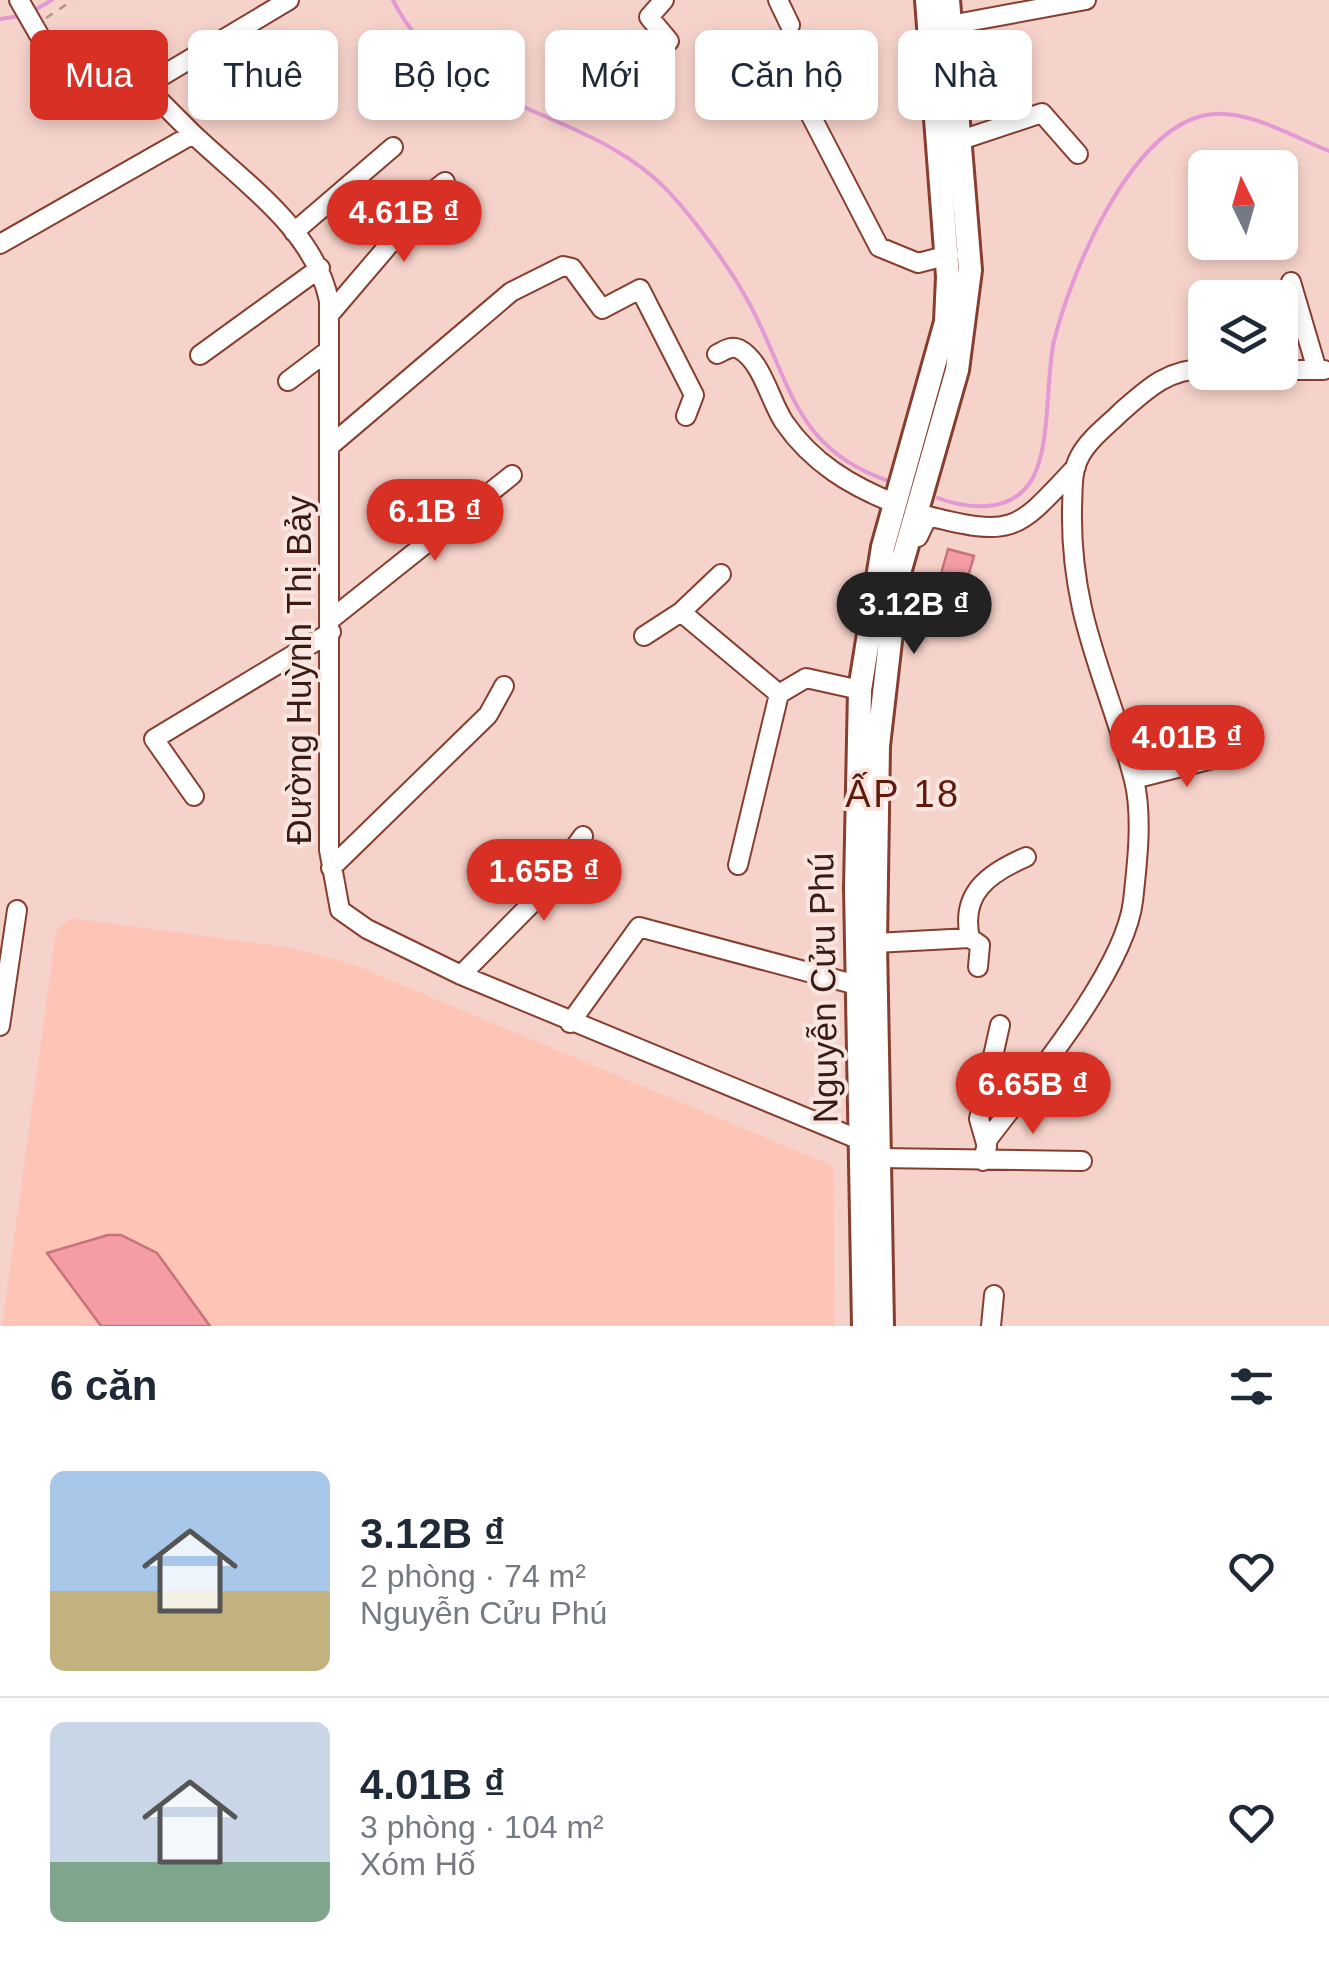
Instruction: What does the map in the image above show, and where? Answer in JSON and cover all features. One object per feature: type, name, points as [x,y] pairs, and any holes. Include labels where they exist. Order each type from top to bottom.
[{"type":"main road","name":"Nguyễn Cửu Phú","points":[[864,1326],[857,985],[860,690],[880,563],[946,322],[949,255],[926,0]]},
{"type":"main road","name":"Nguyễn Cửu Phú","points":[[882,1326],[875,943],[878,746],[897,581],[957,370],[970,270],[948,0]]},
{"type":"main road","points":[[860,1140],[880,1158]]},
{"type":"street","points":[[19,0],[30,23]]},
{"type":"street","points":[[168,72],[289,0]]},
{"type":"street","points":[[659,30],[649,17],[664,0]]},
{"type":"street","points":[[778,0],[790,25]]},
{"type":"street","points":[[950,24],[1086,0]]},
{"type":"street","name":"Đường Huỳnh Thị Bảy","points":[[30,23],[35,30]]},
{"type":"street","name":"Đường Huỳnh Thị Bảy","points":[[168,109],[294,232],[320,268],[329,315],[331,868],[340,910],[367,929],[461,975],[860,1140]]},
{"type":"street","points":[[961,140],[1042,114],[1078,154]]},
{"type":"street","points":[[813,120],[879,247],[918,263],[949,255]]},
{"type":"street","points":[[0,244],[193,134]]},
{"type":"street","points":[[294,232],[393,147]]},
{"type":"street","points":[[329,315],[405,226],[419,202],[445,182]]},
{"type":"street","points":[[330,446],[510,292],[563,266],[571,267],[602,309],[640,289],[694,394],[686,416]]},
{"type":"street","points":[[200,356],[320,268]]},
{"type":"street","points":[[1298,301],[1323,370]]},
{"type":"street","points":[[717,354],[730,348],[740,350],[784,422],[833,474],[896,504]]},
{"type":"street","points":[[288,381],[329,350]]},
{"type":"street","points":[[897,581],[909,572],[926,517],[969,526],[1009,527],[1034,513],[1076,467],[1095,438],[1152,384],[1188,369]]},
{"type":"street","points":[[985,1154],[988,1140],[1077,1021],[1118,946],[1132,906],[1134,779],[1093,662],[1075,586],[1071,554],[1076,467]]},
{"type":"street","points":[[194,796],[154,740],[330,626],[512,474]]},
{"type":"street","points":[[644,636],[681,612],[721,574]]},
{"type":"street","points":[[681,612],[779,694]]},
{"type":"street","points":[[738,865],[779,694],[806,678],[860,690]]},
{"type":"street","points":[[331,868],[488,715],[504,686]]},
{"type":"street","points":[[1134,779],[1228,754]]},
{"type":"street","points":[[461,975],[540,894],[583,836]]},
{"type":"street","points":[[970,938],[969,910],[983,879],[1026,857]]},
{"type":"street","points":[[0,1026],[16,910]]},
{"type":"street","points":[[570,1023],[639,928],[857,985]]},
{"type":"street","points":[[875,943],[970,938],[980,945],[978,967]]},
{"type":"street","points":[[985,1154],[979,1119],[1000,1025]]},
{"type":"street","points":[[880,1158],[985,1154],[1082,1161]]},
{"type":"street","points":[[991,1326],[994,1295]]},
{"type":"path","points":[[30,23],[73,0]]},
{"type":"shaded area","points":[[71,918],[286,947],[352,964],[833,1166],[835,1326],[2,1326],[56,931]]},
{"type":"building","points":[[948,549],[974,556],[967,580],[941,574]]},
{"type":"building","points":[[108,1235],[121,1235],[157,1253],[210,1326],[101,1326],[47,1253]]},
{"type":"waterway","points":[[33,11],[52,0]]},
{"type":"waterway","points":[[393,0],[417,37],[448,66],[483,88],[600,142],[636,164],[669,192],[712,245],[741,290],[786,385],[814,431],[833,451],[889,481]]},
{"type":"waterway","points":[[0,19],[20,16]]},
{"type":"waterway","points":[[938,498],[961,505],[986,506],[1010,500],[1029,484],[1045,435],[1054,341],[1075,277],[1110,204],[1157,143],[1184,123],[1227,114],[1257,121],[1329,151]]},
{"type":"district","name":"ẤP 18","points":[[903,794]]}]
